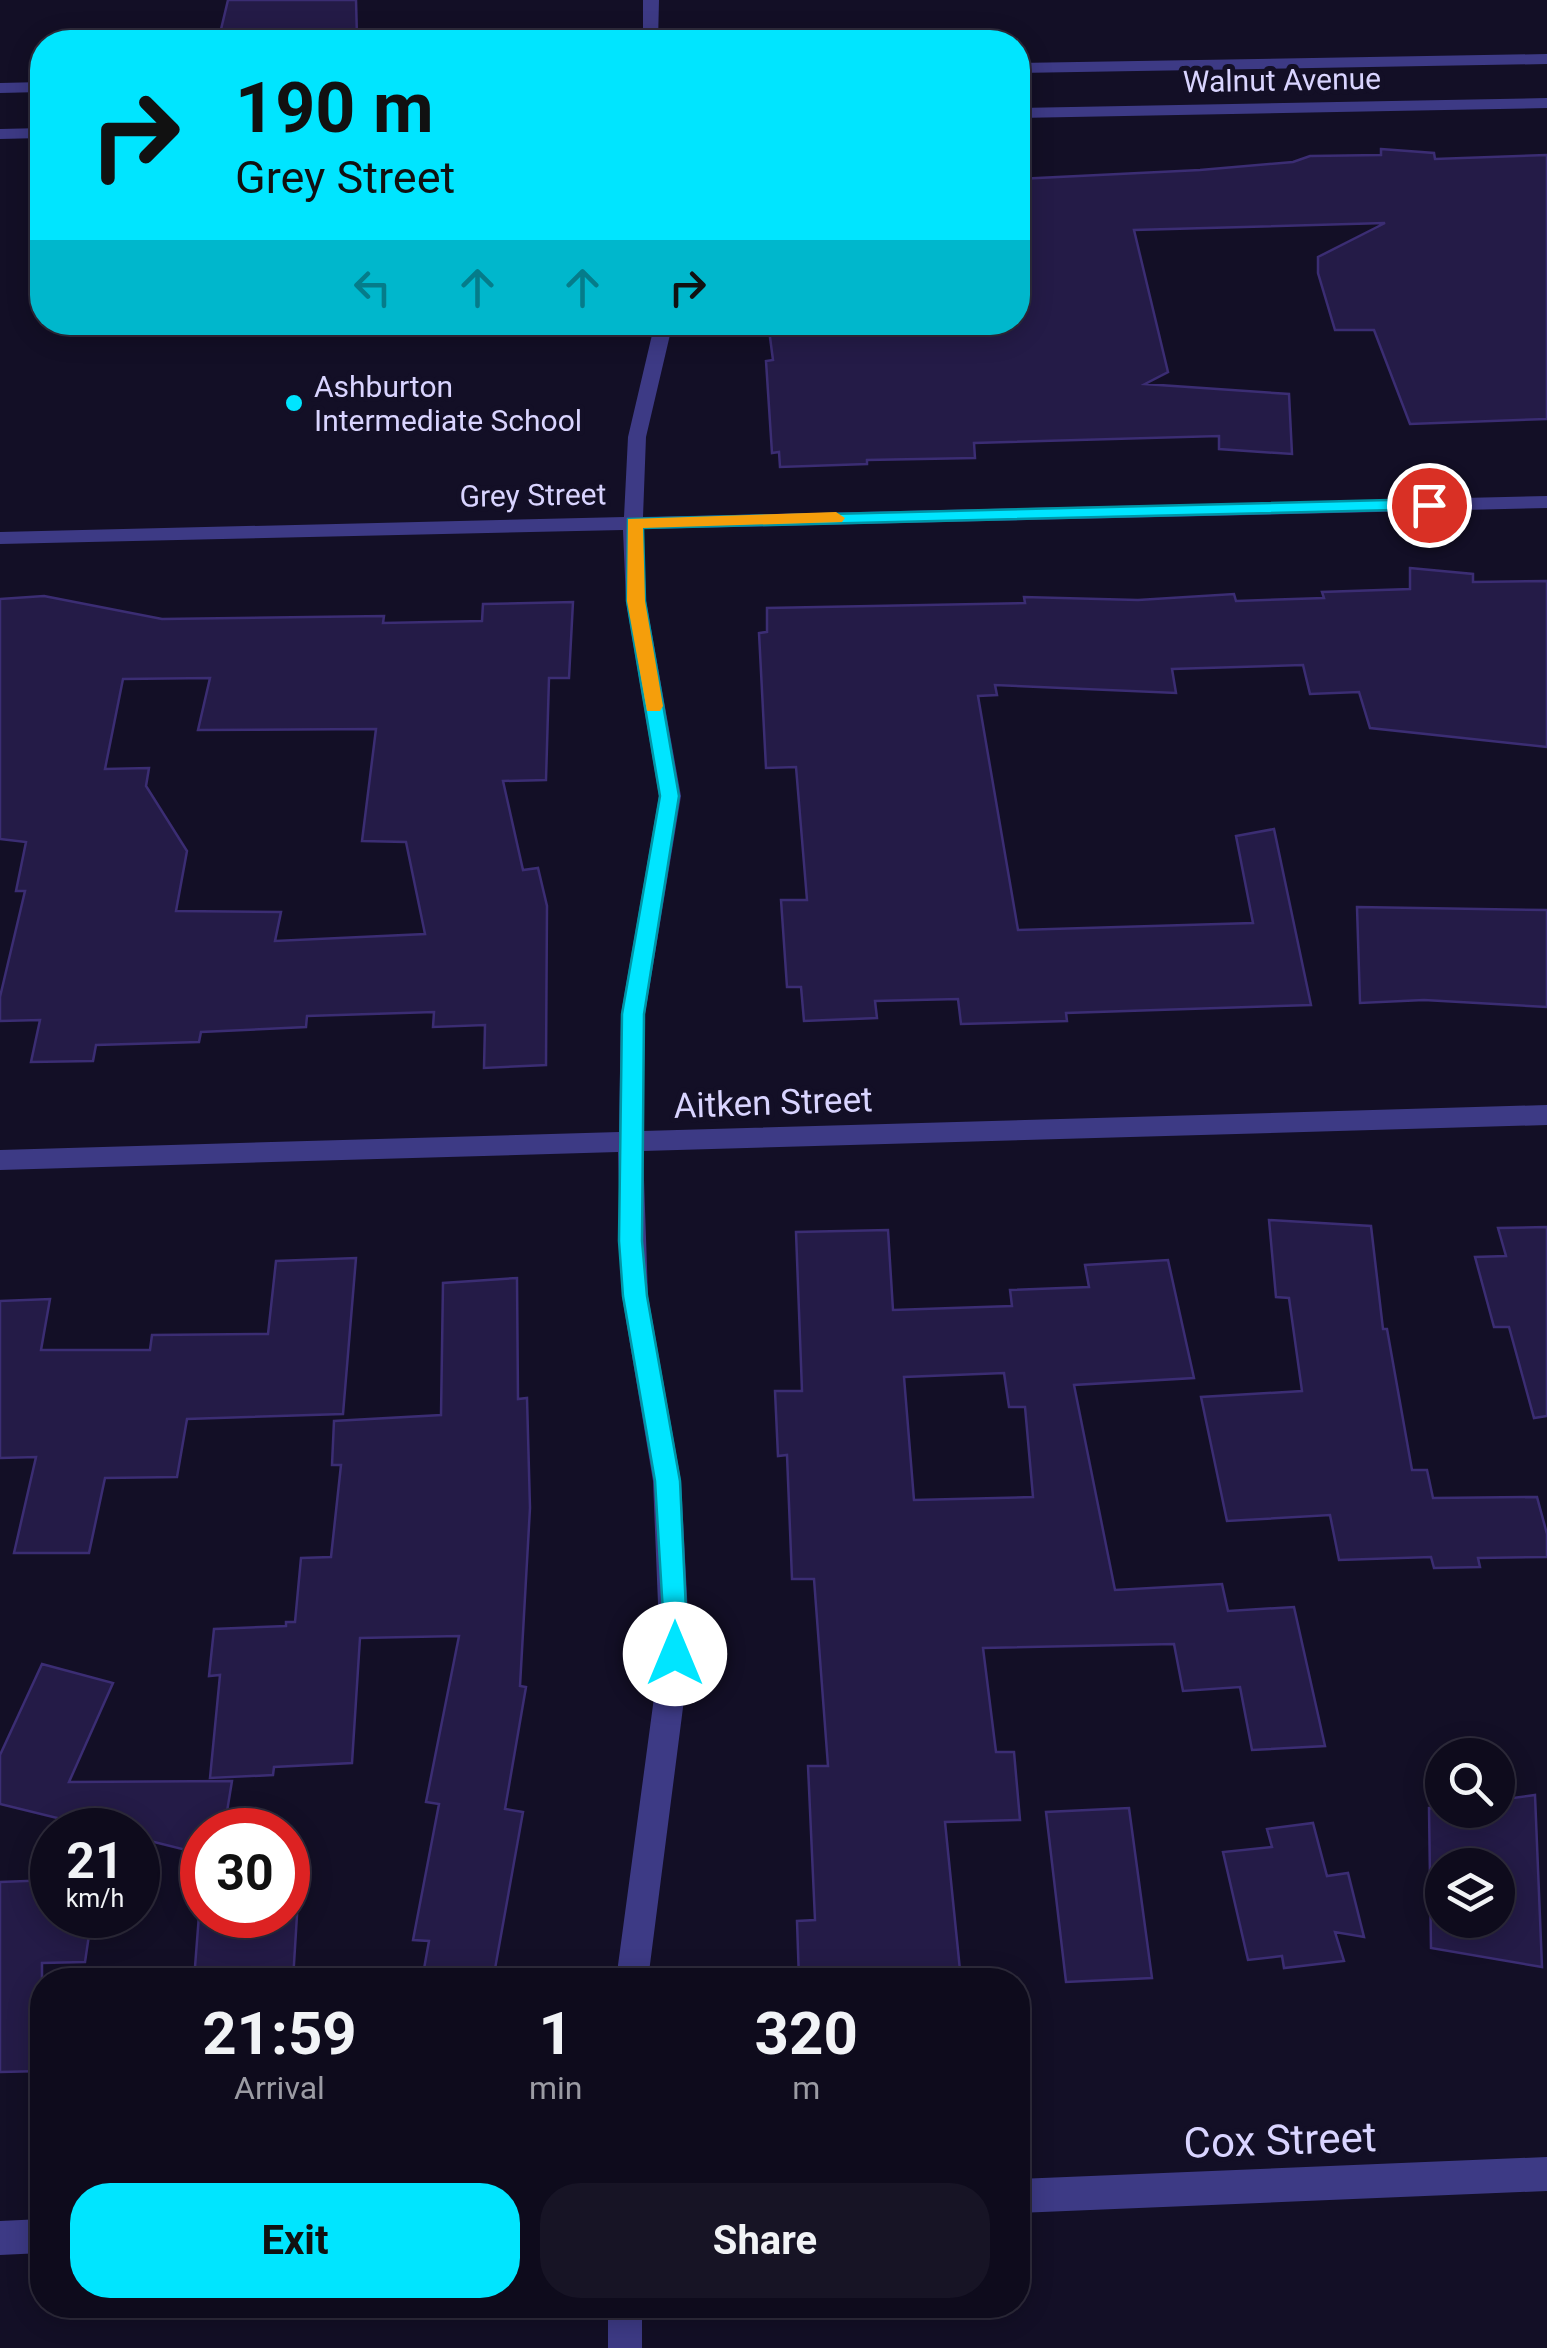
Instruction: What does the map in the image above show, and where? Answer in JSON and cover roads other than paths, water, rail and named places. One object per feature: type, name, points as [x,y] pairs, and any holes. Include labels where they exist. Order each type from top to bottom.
[{"type":"street","points":[[651,30],[652,0]]},
{"type":"street","name":"Walnut Avenue","points":[[1030,68],[1547,59]]},
{"type":"street","points":[[0,88],[30,88]]},
{"type":"street","name":"Walnut Avenue","points":[[1030,112],[1547,103]]},
{"type":"street","points":[[0,134],[30,133]]},
{"type":"street","points":[[634,1968],[675,1654],[668,1481],[635,1296],[629,1142],[633,1014],[670,796],[636,601],[634,523],[637,438],[661,335]]},
{"type":"street","name":"Grey Street","points":[[0,538],[1547,502]]},
{"type":"street","name":"Aitken Street","points":[[0,1160],[1547,1115]]},
{"type":"street","name":"Cox Street","points":[[1030,2196],[1547,2174]]},
{"type":"street","points":[[0,2238],[30,2237]]},
{"type":"street","points":[[625,2348],[626,2318]]},
{"type":"place","name":"Ashburton Intermediate School","points":[[294,403]]}]
